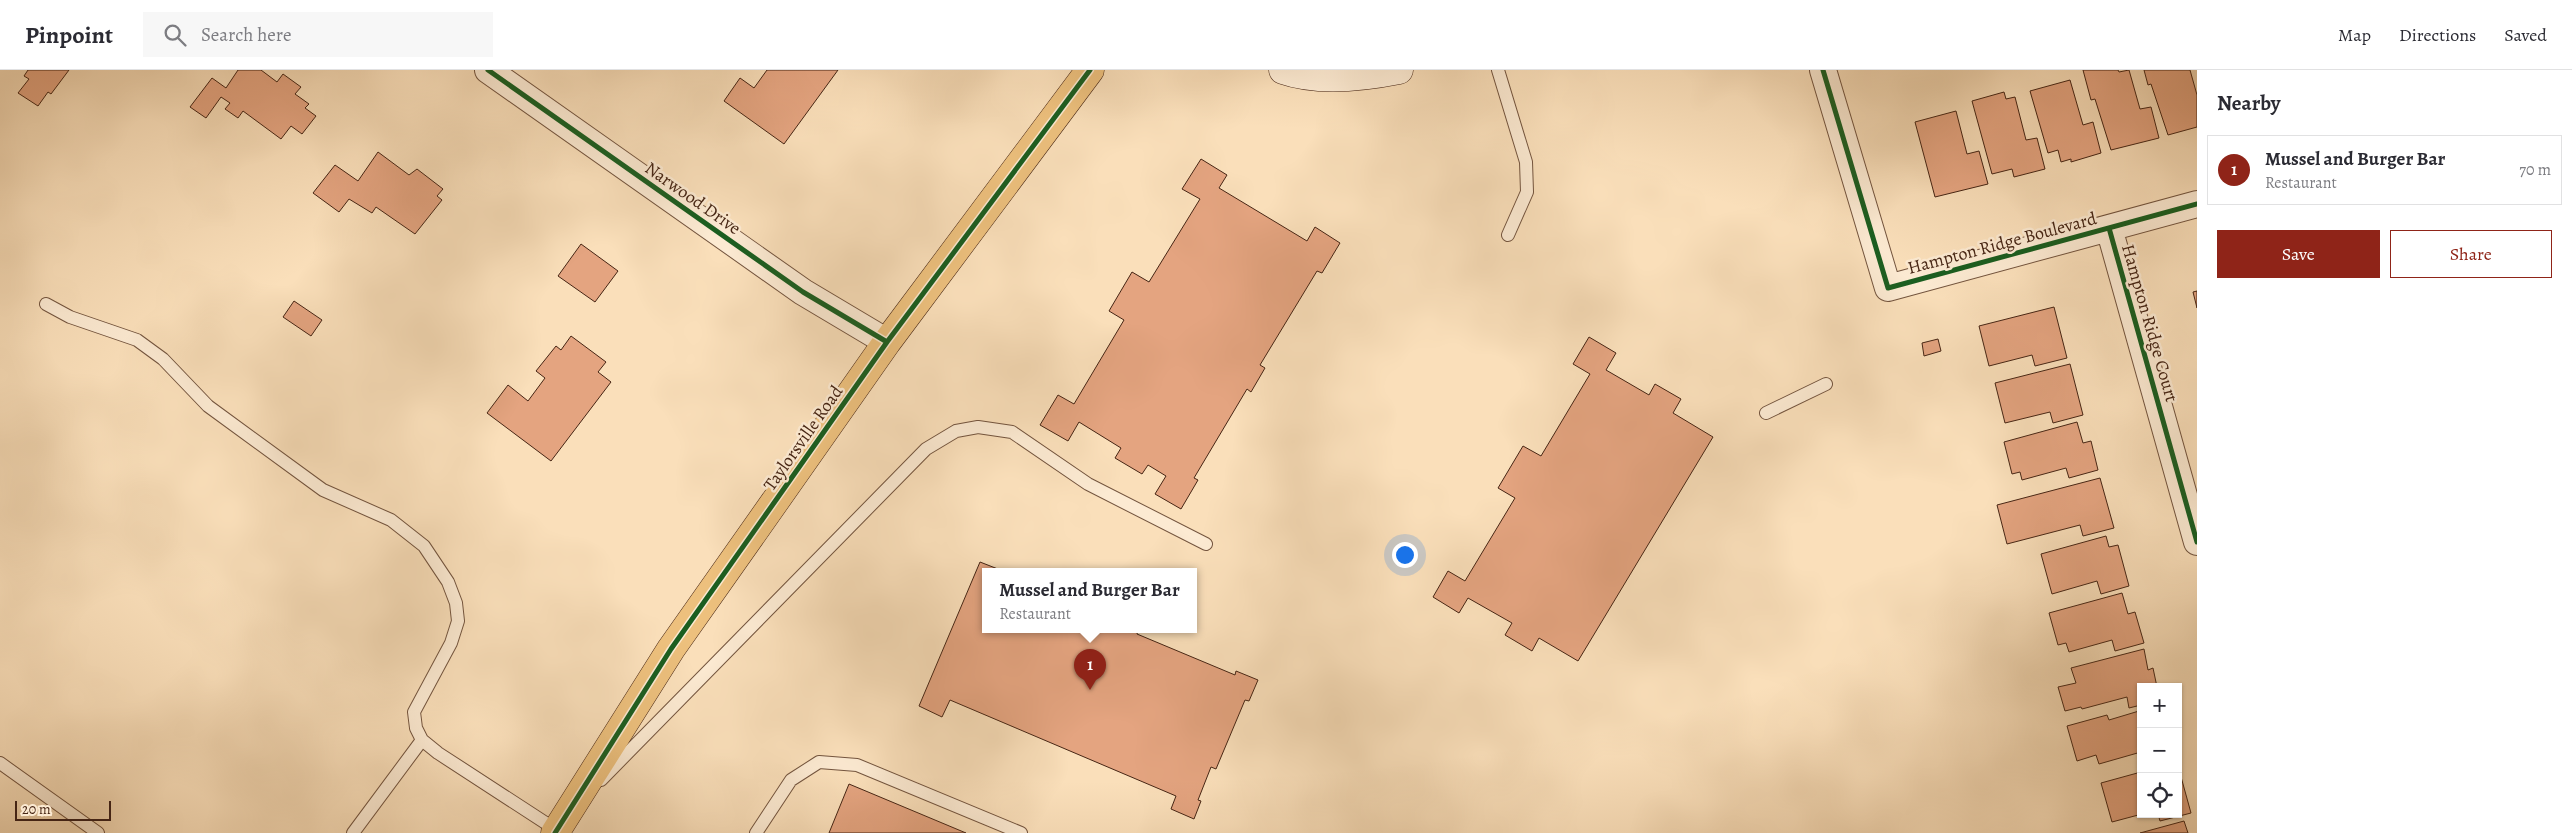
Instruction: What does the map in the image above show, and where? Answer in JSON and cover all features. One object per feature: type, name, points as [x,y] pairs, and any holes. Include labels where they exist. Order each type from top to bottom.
[{"type":"main road","name":"Taylorsville Road","points":[[561,827],[671,649],[887,342],[1090,70]]},
{"type":"street","name":"Narwood Drive","points":[[488,70],[803,292],[887,342]]},
{"type":"street","points":[[1283,70],[1319,76],[1372,75],[1399,70]]},
{"type":"street","name":"Hampton Ridge Boulevard","points":[[1823,70],[1888,288],[2197,204]]},
{"type":"street","name":"Hampton Ridge Court","points":[[2109,228],[2197,542]]},
{"type":"lane","points":[[1498,70],[1526,162],[1527,192],[1508,235]]},
{"type":"lane","points":[[46,304],[70,317],[136,340],[163,359],[208,406],[323,490],[391,520],[424,546],[448,582],[456,603],[458,621],[451,643],[414,712],[416,728],[422,740],[561,827],[926,449],[956,431],[978,427],[1012,432],[1088,484],[1206,544]]},
{"type":"lane","points":[[1766,413],[1826,384]]},
{"type":"lane","points":[[353,833],[422,740]]},
{"type":"lane","points":[[756,833],[791,780],[819,762],[857,765],[1020,833]]},
{"type":"lane","points":[[0,763],[98,833]]},
{"type":"building","points":[[28,70],[69,70],[51,94],[48,92],[38,106],[18,93],[29,79],[24,76]]},
{"type":"building","points":[[238,70],[261,70],[277,82],[283,74],[301,87],[295,94],[309,104],[305,108],[316,116],[302,134],[291,126],[281,139],[243,111],[238,118],[225,109],[230,103],[221,97],[206,118],[190,107],[212,78],[226,88]]},
{"type":"building","points":[[767,70],[838,70],[784,144],[724,101],[740,78],[754,88]]},
{"type":"building","points":[[2083,70],[2118,70],[2119,72],[2129,70],[2140,109],[2151,107],[2159,138],[2111,150],[2095,99],[2091,100]]},
{"type":"building","points":[[2144,70],[2190,70],[2197,95],[2197,127],[2168,135],[2151,84],[2148,85]]},
{"type":"building","points":[[2070,80],[2083,125],[2093,122],[2101,153],[2071,162],[2071,159],[2061,162],[2058,150],[2048,153],[2030,91]]},
{"type":"building","points":[[2004,92],[2006,99],[2015,97],[2026,140],[2037,138],[2045,169],[2014,177],[2012,169],[1992,174],[1972,101]]},
{"type":"building","points":[[1956,111],[1967,154],[1979,151],[1988,184],[1935,197],[1915,122]]},
{"type":"building","points":[[378,152],[409,175],[417,169],[443,189],[437,196],[442,200],[415,234],[376,207],[372,213],[349,199],[339,212],[313,193],[335,165],[358,181]]},
{"type":"building","points":[[1201,159],[1227,175],[1219,188],[1307,241],[1315,227],[1340,243],[1322,273],[1317,271],[1260,365],[1265,368],[1251,392],[1247,389],[1194,478],[1198,480],[1181,509],[1155,494],[1166,476],[1148,465],[1142,474],[1115,458],[1121,448],[1079,422],[1068,441],[1040,425],[1058,395],[1074,404],[1124,320],[1109,311],[1132,272],[1149,282],[1200,199],[1182,189]]},
{"type":"building","points":[[581,244],[618,271],[595,302],[558,276]]},
{"type":"building","points":[[2197,291],[2197,308],[2193,292]]},
{"type":"building","points":[[294,301],[322,320],[311,336],[283,317]]},
{"type":"building","points":[[2054,307],[2067,358],[2035,366],[2032,355],[1989,366],[1979,326]]},
{"type":"building","points":[[571,336],[606,362],[598,372],[611,382],[551,461],[487,413],[508,385],[528,401],[545,378],[536,371],[556,346],[561,350]]},
{"type":"building","points":[[1589,337],[1616,353],[1606,370],[1649,395],[1655,384],[1681,399],[1673,413],[1713,437],[1578,661],[1539,638],[1532,651],[1505,635],[1512,623],[1468,598],[1459,613],[1433,597],[1448,571],[1465,581],[1515,498],[1498,488],[1523,446],[1541,456],[1590,374],[1573,364]]},
{"type":"building","points":[[1938,339],[1941,351],[1924,356],[1922,343]]},
{"type":"building","points":[[2070,364],[2083,415],[2053,423],[2050,412],[2005,423],[1995,383]]},
{"type":"building","points":[[2077,422],[2083,443],[2091,441],[2098,470],[2069,478],[2066,468],[2022,480],[2020,472],[2012,474],[2004,442]]},
{"type":"building","points":[[2100,478],[2114,528],[2083,536],[2080,525],[2007,544],[1997,505]]},
{"type":"building","points":[[2106,536],[2109,547],[2118,545],[2129,586],[2101,594],[2097,581],[2052,594],[2041,554]]},
{"type":"building","points":[[980,562],[995,568],[982,568],[982,633],[1137,633],[1235,675],[1236,671],[1258,680],[1249,701],[1245,700],[1216,769],[1211,767],[1198,800],[1201,801],[1194,819],[1171,809],[1176,796],[950,700],[942,717],[919,706]]},
{"type":"building","points":[[2122,593],[2128,614],[2135,612],[2144,643],[2115,651],[2112,640],[2069,652],[2066,643],[2058,645],[2049,613]]},
{"type":"building","points":[[2144,649],[2148,670],[2153,668],[2156,683],[2137,683],[2137,706],[2129,708],[2127,697],[2082,709],[2081,707],[2065,711],[2058,687],[2076,683],[2071,668]]},
{"type":"building","points":[[2137,712],[2137,753],[2099,764],[2096,755],[2077,761],[2067,726],[2107,715],[2109,720]]},
{"type":"building","points":[[2137,773],[2137,815],[2112,822],[2101,783]]},
{"type":"building","points":[[2182,780],[2191,813],[2182,815]]},
{"type":"building","points":[[849,784],[966,833],[829,833]]},
{"type":"building","points":[[2159,818],[2172,818],[2160,821]]},
{"type":"building","points":[[2184,821],[2188,833],[2140,833]]},
{"type":"cycle path","points":[[488,70],[803,292],[887,342]]},
{"type":"cycle path","points":[[555,833],[671,649],[887,342],[1090,70]]},
{"type":"cycle path","points":[[1823,70],[1888,288],[2197,204]]},
{"type":"cycle path","points":[[2109,228],[2197,542]]},
{"type":"place","name":"Mussel and Burger Bar","points":[[1090,690]]}]
